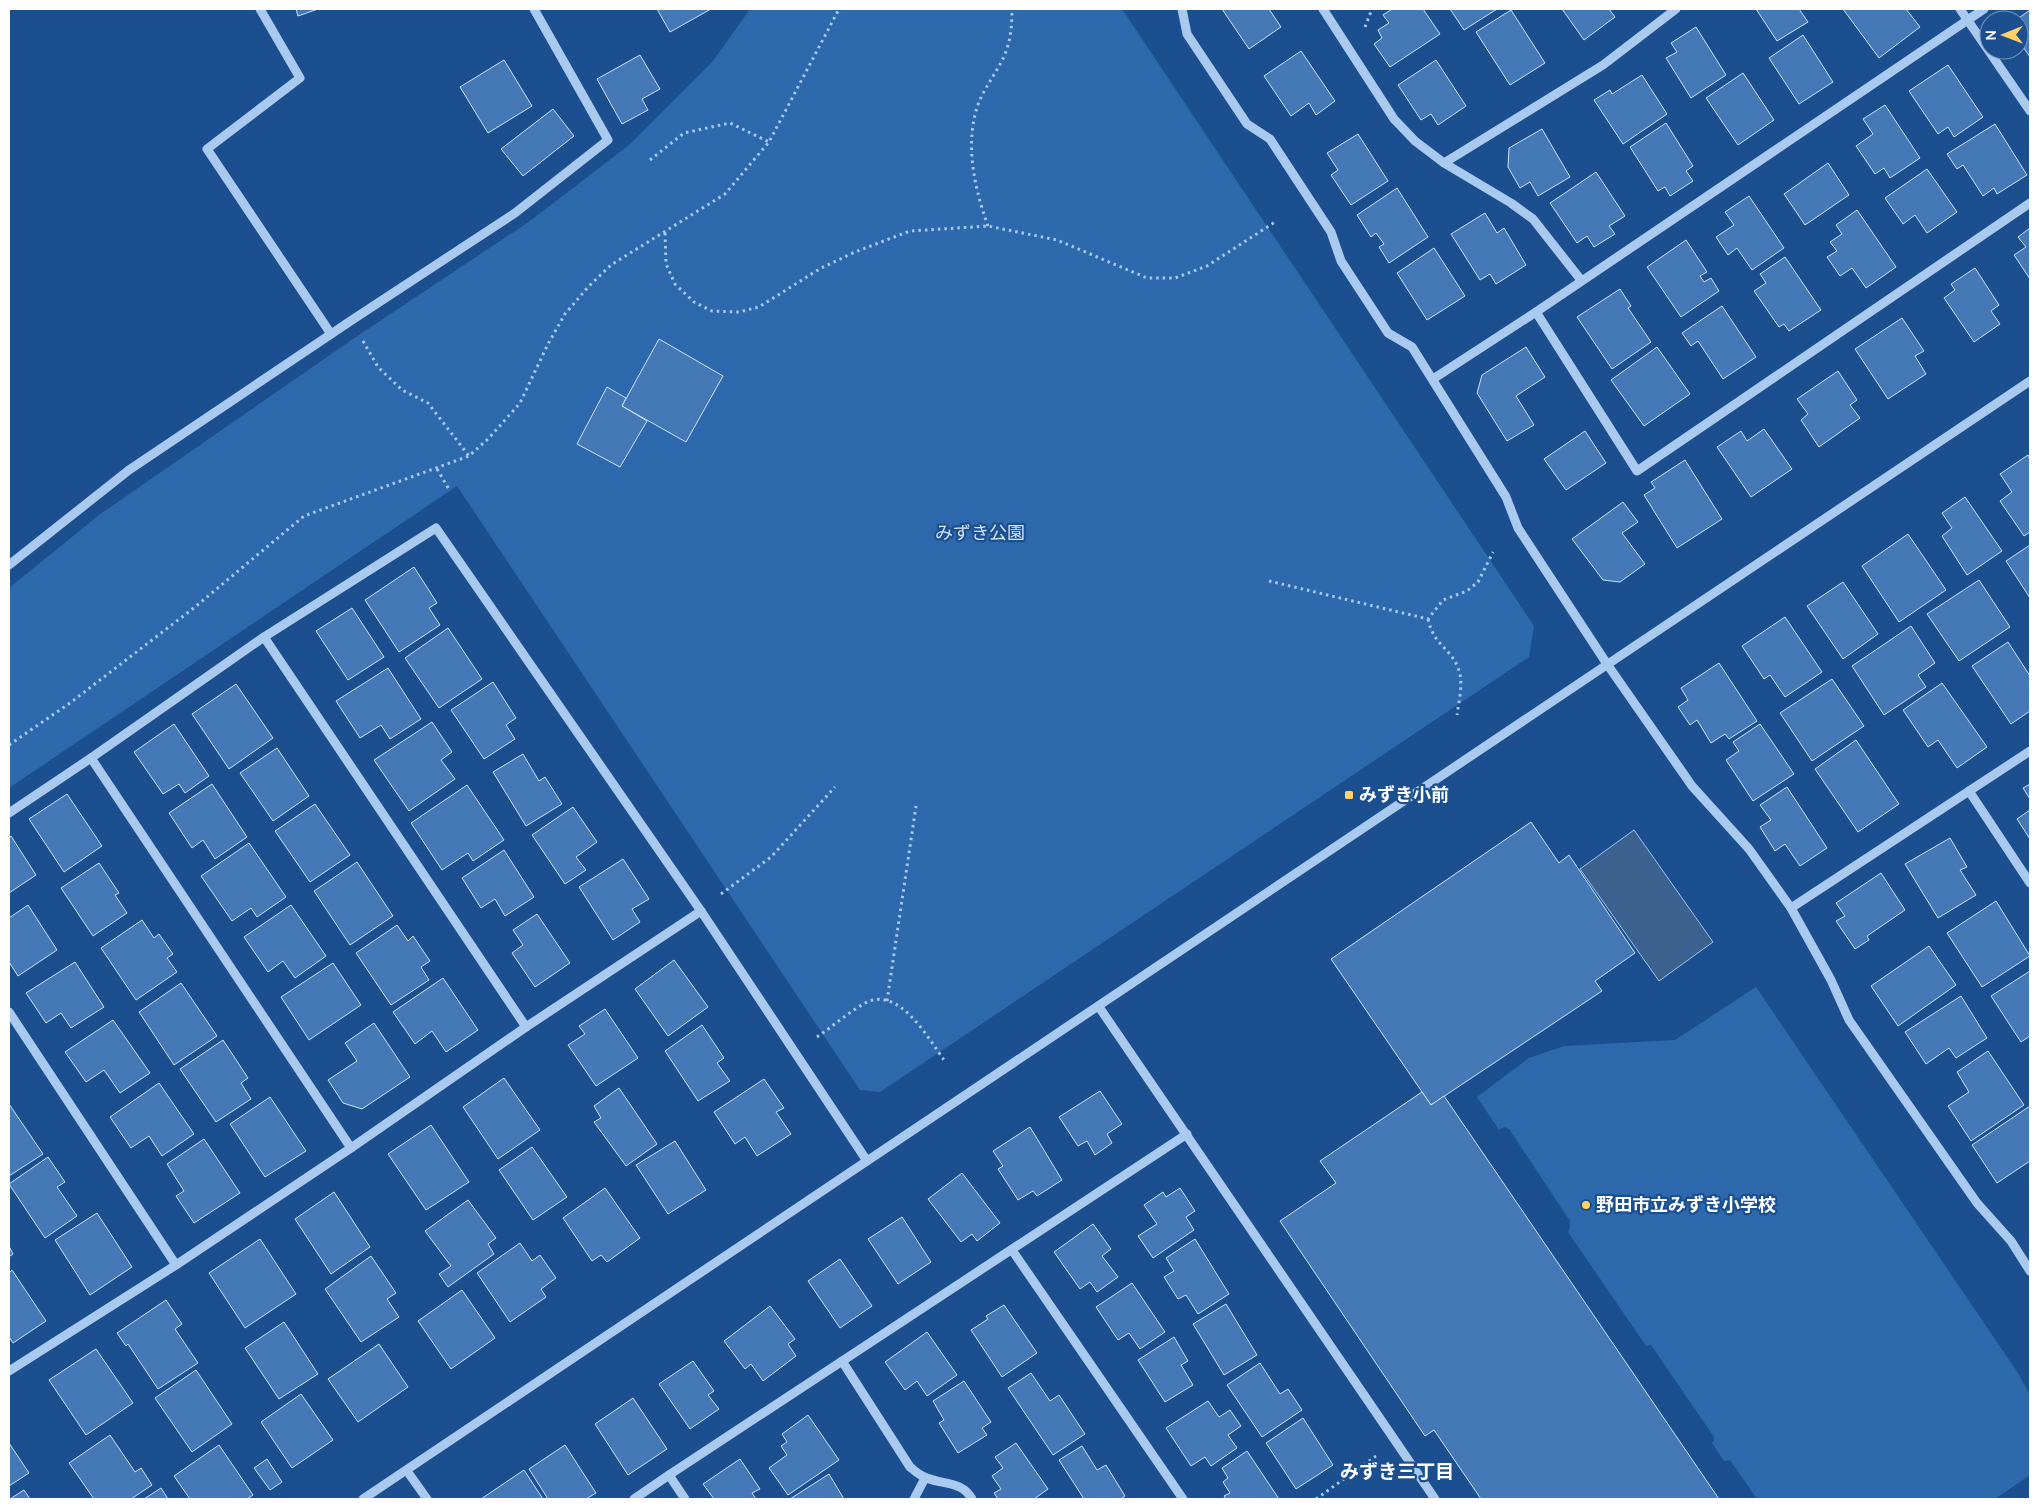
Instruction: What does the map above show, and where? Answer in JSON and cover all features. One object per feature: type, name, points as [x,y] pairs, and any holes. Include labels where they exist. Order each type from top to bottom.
[{"type":"street","points":[[260,9],[300,78],[207,149],[331,334]]},
{"type":"street","points":[[9,565],[129,470],[515,213],[608,140],[534,9]]},
{"type":"street","points":[[1182,9],[1187,34],[1247,124],[1270,139],[1331,232],[1341,261],[1388,333],[1412,347],[1506,497],[1518,528],[1607,664],[1692,786],[1749,848],[1792,908],[1831,980],[1850,1020],[1977,1203],[2011,1241],[2030,1271]]},
{"type":"street","points":[[1323,9],[1394,119],[1414,141],[1444,163],[1511,203],[1533,219],[1581,280]]},
{"type":"street","points":[[1444,163],[1603,65],[1676,9]]},
{"type":"street","points":[[1960,9],[2030,111]]},
{"type":"street","points":[[1433,379],[1536,312],[1984,9]]},
{"type":"street","points":[[1536,312],[1637,471],[2030,203]]},
{"type":"street","points":[[363,1499],[2030,381]]},
{"type":"street","points":[[9,813],[264,638],[436,528],[701,911],[867,1161]]},
{"type":"street","points":[[264,638],[526,1027]]},
{"type":"street","points":[[1792,908],[2030,751]]},
{"type":"street","points":[[91,758],[351,1148]]},
{"type":"street","points":[[1969,791],[2030,883]]},
{"type":"street","points":[[9,1371],[176,1266],[526,1027],[701,911]]},
{"type":"street","points":[[1099,1007],[1435,1499]]},
{"type":"street","points":[[9,1012],[176,1266]]},
{"type":"street","points":[[634,1499],[1187,1134]]},
{"type":"street","points":[[1012,1250],[1183,1499]]},
{"type":"street","points":[[842,1361],[910,1467],[925,1478],[963,1488],[972,1499]]},
{"type":"street","points":[[406,1471],[427,1499]]},
{"type":"street","points":[[669,1476],[685,1499]]},
{"type":"street","points":[[914,1499],[925,1478]]},
{"type":"path","points":[[9,745],[70,703],[195,607],[304,516],[469,456],[489,438],[520,403],[548,344],[565,314],[588,287],[611,266],[724,194],[769,142],[839,9]]},
{"type":"path","points":[[988,226],[980,204],[974,175],[972,126],[980,101],[1004,55],[1011,33],[1012,9]]},
{"type":"path","points":[[650,160],[684,133],[730,123],[769,142]]},
{"type":"path","points":[[665,233],[666,264],[675,284],[694,302],[712,311],[740,312],[759,307],[821,268],[855,252],[910,231],[988,226],[1057,240],[1147,278],[1175,278],[1207,266],[1276,222]]},
{"type":"path","points":[[352,320],[378,366],[402,390],[428,403],[469,456]]},
{"type":"path","points":[[437,469],[450,491]]},
{"type":"path","points":[[1428,619],[1443,600],[1467,591],[1478,582],[1493,552]]},
{"type":"path","points":[[1270,581],[1428,619]]},
{"type":"path","points":[[1428,619],[1431,633],[1459,669],[1460,690],[1457,715]]},
{"type":"path","points":[[721,894],[771,857],[835,787]]},
{"type":"path","points":[[887,1001],[916,806]]},
{"type":"path","points":[[817,1037],[867,1002],[887,1001],[897,1004],[910,1014],[944,1060]]},
{"type":"path","points":[[1316,1499],[1396,1442]]},
{"type":"green space","name":"みずき公園","points":[[750,9],[1122,9],[1534,626],[1529,657],[880,1092],[860,1090],[457,486],[9,788],[9,588],[99,515],[353,339],[530,221],[629,145],[713,61]]},
{"type":"green space","points":[[1756,987],[2018,1373],[2030,1395],[2030,1475],[1995,1499],[1757,1499],[1730,1460],[1724,1461],[1712,1443],[1714,1437],[1651,1345],[1646,1346],[1568,1232],[1570,1221],[1509,1129],[1504,1127],[1499,1130],[1477,1097],[1529,1058],[1564,1046],[1675,1040]]},
{"type":"shaded area","points":[[1634,830],[1713,942],[1659,981],[1580,869]]},
{"type":"building","points":[[296,9],[318,9],[298,16]]},
{"type":"building","points":[[657,9],[711,9],[670,32]]},
{"type":"building","points":[[1222,9],[1269,9],[1281,27],[1249,49]]},
{"type":"building","points":[[1392,9],[1423,9],[1440,34],[1390,67],[1374,44],[1382,38],[1378,30],[1389,23],[1383,15]]},
{"type":"building","points":[[1450,9],[1497,9],[1464,30]]},
{"type":"building","points":[[1562,9],[1609,9],[1615,17],[1584,40]]},
{"type":"building","points":[[1756,9],[1799,9],[1808,22],[1777,41]]},
{"type":"building","points":[[1843,9],[1906,9],[1920,27],[1879,58]]},
{"type":"building","points":[[1511,10],[1545,63],[1510,85],[1476,32]]},
{"type":"building","points":[[2030,10],[2030,57],[2029,56]]},
{"type":"building","points":[[1696,27],[1726,75],[1691,98],[1666,58],[1677,52],[1671,43]]},
{"type":"building","points":[[1803,35],[1833,82],[1799,104],[1769,58]]},
{"type":"building","points":[[1301,51],[1335,101],[1316,115],[1309,103],[1291,116],[1264,76]]},
{"type":"building","points":[[640,55],[660,89],[642,99],[648,110],[622,124],[597,79]]},
{"type":"building","points":[[504,60],[532,106],[488,133],[460,87]]},
{"type":"building","points":[[1436,60],[1466,106],[1438,125],[1431,114],[1421,120],[1398,85]]},
{"type":"building","points":[[1948,65],[1983,117],[1954,137],[1948,127],[1938,134],[1909,91]]},
{"type":"building","points":[[1743,73],[1774,120],[1738,145],[1706,98]]},
{"type":"building","points":[[1642,75],[1667,114],[1623,144],[1594,100],[1610,90],[1612,94]]},
{"type":"building","points":[[1885,105],[1920,158],[1890,178],[1884,168],[1875,174],[1856,146],[1873,134],[1863,119]]},
{"type":"building","points":[[553,109],[574,136],[523,176],[501,149]]},
{"type":"building","points":[[1666,123],[1693,166],[1686,171],[1693,181],[1670,196],[1665,187],[1658,191],[1630,147]]},
{"type":"building","points":[[1995,124],[2027,175],[1997,194],[1994,188],[1983,196],[1963,165],[1957,169],[1947,154]]},
{"type":"building","points":[[1542,129],[1570,177],[1538,196],[1530,182],[1520,188],[1508,167],[1509,148]]},
{"type":"building","points":[[1358,134],[1388,181],[1351,205],[1331,175],[1338,170],[1327,153]]},
{"type":"building","points":[[1828,163],[1849,195],[1805,225],[1784,194]]},
{"type":"building","points":[[1927,169],[1957,212],[1927,233],[1915,215],[1903,224],[1885,198]]},
{"type":"building","points":[[1596,172],[1625,216],[1609,226],[1615,234],[1594,247],[1587,236],[1577,243],[1550,203]]},
{"type":"building","points":[[1397,188],[1428,237],[1389,263],[1379,247],[1384,244],[1376,233],[1371,237],[1357,215]]},
{"type":"building","points":[[1749,196],[1784,248],[1752,270],[1737,248],[1728,255],[1716,237],[1734,225],[1725,212]]},
{"type":"building","points":[[1857,210],[1896,267],[1866,288],[1852,268],[1840,276],[1827,257],[1837,251],[1830,242],[1842,234],[1836,225]]},
{"type":"building","points":[[1485,213],[1497,233],[1504,228],[1526,265],[1496,284],[1490,274],[1480,280],[1451,234]]},
{"type":"building","points":[[2030,228],[2030,279],[2014,255],[2026,247],[2018,237]]},
{"type":"building","points":[[1686,240],[1707,272],[1700,276],[1704,282],[1711,278],[1719,291],[1681,317],[1647,267]]},
{"type":"building","points":[[1434,248],[1465,296],[1427,320],[1397,273]]},
{"type":"building","points":[[1785,257],[1821,310],[1789,331],[1784,324],[1779,327],[1754,291],[1766,283],[1760,274]]},
{"type":"building","points":[[1975,268],[1999,305],[1991,311],[2000,324],[1974,342],[1944,298],[1955,290],[1951,284]]},
{"type":"building","points":[[1620,289],[1631,306],[1628,308],[1651,342],[1612,369],[1577,317]]},
{"type":"building","points":[[1722,306],[1756,357],[1723,379],[1698,341],[1691,346],[1682,333]]},
{"type":"building","points":[[1902,318],[1924,351],[1915,356],[1926,374],[1888,399],[1855,349]]},
{"type":"building","points":[[659,339],[723,376],[686,442],[622,406]]},
{"type":"building","points":[[1526,347],[1545,377],[1516,396],[1534,425],[1507,441],[1477,393],[1482,375]]},
{"type":"building","points":[[1657,347],[1690,394],[1644,426],[1611,380]]},
{"type":"building","points":[[1838,371],[1857,400],[1850,405],[1860,418],[1819,447],[1801,420],[1808,414],[1797,399]]},
{"type":"building","points":[[607,387],[626,398],[622,406],[647,421],[620,467],[577,444]]},
{"type":"building","points":[[1764,429],[1792,469],[1751,497],[1717,447],[1741,431],[1747,441]]},
{"type":"building","points":[[1585,431],[1606,463],[1566,490],[1544,459]]},
{"type":"building","points":[[2028,455],[2030,459],[2030,532],[2024,536],[2000,501],[2012,492],[2000,474]]},
{"type":"building","points":[[1685,460],[1722,519],[1677,548],[1644,495],[1655,488],[1651,482]]},
{"type":"building","points":[[1965,497],[2002,551],[1967,575],[1942,536],[1952,528],[1942,513]]},
{"type":"building","points":[[1623,502],[1638,522],[1622,533],[1645,564],[1620,582],[1603,580],[1572,539]]},
{"type":"building","points":[[1908,534],[1946,590],[1899,622],[1862,566]]},
{"type":"building","points":[[2030,545],[2030,598],[2006,561]]},
{"type":"building","points":[[414,567],[437,603],[429,608],[440,625],[399,652],[365,600]]},
{"type":"building","points":[[1979,580],[2010,627],[1959,661],[1927,614]]},
{"type":"building","points":[[1843,582],[1878,634],[1843,659],[1807,606]]},
{"type":"building","points":[[352,608],[384,657],[348,680],[316,631]]},
{"type":"building","points":[[1785,617],[1822,672],[1785,697],[1770,675],[1764,679],[1742,646]]},
{"type":"building","points":[[1911,626],[1935,663],[1918,675],[1926,687],[1884,715],[1852,666]]},
{"type":"building","points":[[448,628],[482,679],[439,708],[405,658]]},
{"type":"building","points":[[2008,642],[2030,676],[2030,711],[2011,724],[1972,666]]},
{"type":"building","points":[[1719,663],[1757,721],[1729,739],[1725,734],[1711,743],[1697,720],[1690,725],[1678,707],[1688,700],[1681,688]]},
{"type":"building","points":[[388,668],[421,719],[390,739],[381,725],[360,738],[336,701]]},
{"type":"building","points":[[1832,679],[1864,726],[1812,761],[1780,713]]},
{"type":"building","points":[[493,682],[516,718],[506,725],[515,739],[484,759],[451,710]]},
{"type":"building","points":[[1942,683],[1987,747],[1957,768],[1938,740],[1928,747],[1903,710]]},
{"type":"building","points":[[236,684],[273,738],[229,769],[192,714]]},
{"type":"building","points":[[432,722],[452,752],[441,760],[455,779],[409,811],[374,760]]},
{"type":"building","points":[[174,724],[209,776],[185,793],[179,784],[163,794],[134,752]]},
{"type":"building","points":[[1760,724],[1794,774],[1753,801],[1726,760],[1739,751],[1733,742]]},
{"type":"building","points":[[1856,740],[1899,804],[1858,832],[1815,769]]},
{"type":"building","points":[[277,748],[309,796],[273,821],[240,773]]},
{"type":"building","points":[[523,754],[539,781],[545,777],[562,804],[526,826],[493,772]]},
{"type":"building","points":[[212,784],[247,837],[215,859],[203,840],[192,848],[169,813]]},
{"type":"building","points":[[2030,784],[2030,799],[2023,788]]},
{"type":"building","points":[[467,785],[504,840],[473,861],[468,853],[442,870],[411,823]]},
{"type":"building","points":[[1787,787],[1827,848],[1800,866],[1785,844],[1775,851],[1760,827],[1771,820],[1760,805]]},
{"type":"building","points":[[67,794],[102,846],[64,872],[29,819]]},
{"type":"building","points":[[315,804],[350,855],[310,882],[275,831]]},
{"type":"building","points":[[573,807],[597,842],[576,857],[586,870],[565,884],[532,835]]},
{"type":"building","points":[[2030,810],[2030,839],[2017,819]]},
{"type":"building","points":[[1531,822],[1559,863],[1569,855],[1635,953],[1595,981],[1602,991],[1431,1105],[1331,959]]},
{"type":"building","points":[[11,836],[36,875],[9,893],[9,838]]},
{"type":"building","points":[[1950,838],[1967,867],[1960,870],[1976,895],[1938,918],[1905,864]]},
{"type":"building","points":[[249,843],[286,897],[257,917],[251,908],[232,921],[201,876]]},
{"type":"building","points":[[504,850],[534,897],[505,916],[495,899],[481,908],[462,878]]},
{"type":"building","points":[[623,859],[649,899],[632,909],[640,922],[613,940],[579,887]]},
{"type":"building","points":[[357,862],[393,916],[350,945],[314,891]]},
{"type":"building","points":[[99,863],[119,893],[115,895],[127,913],[93,936],[61,888]]},
{"type":"building","points":[[1881,873],[1905,910],[1867,936],[1869,940],[1855,949],[1836,921],[1845,916],[1836,903]]},
{"type":"building","points":[[1996,901],[2030,956],[1982,987],[1947,933]]},
{"type":"building","points":[[28,905],[57,950],[18,976],[9,962],[9,918]]},
{"type":"building","points":[[291,905],[326,956],[295,978],[283,961],[268,972],[244,937]]},
{"type":"building","points":[[537,914],[570,963],[535,987],[512,953],[523,945],[513,930]]},
{"type":"building","points":[[142,920],[154,938],[159,934],[173,954],[167,958],[177,972],[136,1000],[101,948]]},
{"type":"building","points":[[397,925],[408,941],[413,936],[430,961],[421,967],[429,980],[391,1005],[356,953]]},
{"type":"building","points":[[1929,946],[1956,985],[1898,1026],[1871,986]]},
{"type":"building","points":[[674,960],[708,1007],[668,1036],[635,989]]},
{"type":"building","points":[[75,962],[104,1007],[71,1028],[61,1013],[46,1023],[26,993]]},
{"type":"building","points":[[333,963],[361,1005],[309,1040],[281,997]]},
{"type":"building","points":[[2030,971],[2030,1036],[2021,1042],[1991,996]]},
{"type":"building","points":[[443,978],[478,1030],[446,1052],[432,1031],[415,1044],[393,1012]]},
{"type":"building","points":[[181,983],[217,1036],[174,1065],[139,1012]]},
{"type":"building","points":[[1961,996],[1987,1038],[1956,1058],[1949,1048],[1926,1064],[1905,1032]]},
{"type":"building","points":[[605,1009],[638,1058],[596,1086],[568,1045],[585,1034],[579,1026]]},
{"type":"building","points":[[113,1020],[150,1073],[120,1093],[104,1070],[86,1082],[65,1052]]},
{"type":"building","points":[[374,1023],[410,1077],[362,1109],[343,1103],[328,1080],[357,1061],[345,1043]]},
{"type":"building","points":[[702,1025],[724,1058],[717,1063],[730,1081],[698,1101],[665,1051]]},
{"type":"building","points":[[223,1040],[248,1078],[241,1083],[251,1099],[216,1122],[180,1069]]},
{"type":"building","points":[[1988,1051],[2024,1105],[1971,1141],[1948,1106],[1969,1092],[1957,1072]]},
{"type":"building","points":[[504,1078],[540,1130],[498,1159],[463,1107]]},
{"type":"building","points":[[764,1079],[784,1108],[776,1112],[791,1134],[757,1156],[745,1137],[735,1144],[714,1112]]},
{"type":"building","points":[[159,1083],[194,1134],[162,1156],[149,1136],[131,1148],[110,1117]]},
{"type":"building","points":[[619,1088],[657,1144],[626,1166],[594,1122],[601,1118],[594,1106]]},
{"type":"building","points":[[1100,1091],[1122,1124],[1107,1134],[1112,1143],[1095,1155],[1087,1141],[1078,1146],[1059,1117]]},
{"type":"building","points":[[1422,1092],[1431,1105],[1444,1096],[1719,1499],[1481,1499],[1434,1430],[1425,1436],[1280,1221],[1336,1183],[1320,1161]]},
{"type":"building","points":[[270,1097],[306,1151],[265,1177],[230,1124]]},
{"type":"building","points":[[9,1104],[43,1154],[9,1176]]},
{"type":"building","points":[[2030,1106],[2030,1161],[1997,1183],[1972,1145]]},
{"type":"building","points":[[431,1125],[469,1182],[426,1210],[388,1154]]},
{"type":"building","points":[[1030,1127],[1062,1180],[1037,1196],[1033,1191],[1018,1200],[998,1169],[1003,1166],[993,1151]]},
{"type":"building","points":[[204,1139],[240,1193],[194,1223],[176,1196],[184,1191],[167,1164]]},
{"type":"building","points":[[675,1141],[706,1190],[668,1214],[636,1165]]},
{"type":"building","points":[[532,1147],[567,1197],[533,1220],[499,1170]]},
{"type":"building","points":[[48,1157],[65,1182],[57,1187],[77,1216],[45,1238],[9,1184]]},
{"type":"building","points":[[962,1173],[1000,1223],[977,1241],[972,1234],[961,1242],[928,1199]]},
{"type":"building","points":[[605,1188],[640,1238],[607,1262],[601,1255],[592,1261],[563,1218]]},
{"type":"building","points":[[1180,1188],[1195,1211],[1186,1217],[1194,1230],[1153,1258],[1138,1236],[1157,1224],[1144,1205],[1163,1192],[1166,1197]]},
{"type":"building","points":[[334,1192],[370,1247],[331,1274],[295,1219]]},
{"type":"building","points":[[468,1200],[496,1238],[488,1244],[494,1254],[448,1287],[439,1274],[451,1266],[425,1231]]},
{"type":"building","points":[[97,1213],[132,1267],[90,1295],[55,1240]]},
{"type":"building","points":[[902,1217],[931,1262],[898,1284],[868,1239]]},
{"type":"building","points":[[1093,1224],[1111,1249],[1102,1256],[1118,1277],[1097,1292],[1090,1282],[1080,1289],[1054,1252]]},
{"type":"building","points":[[260,1239],[296,1294],[245,1328],[209,1273]]},
{"type":"building","points":[[1195,1239],[1229,1294],[1198,1314],[1186,1295],[1178,1299],[1164,1277],[1174,1271],[1166,1258]]},
{"type":"building","points":[[520,1243],[532,1261],[540,1255],[556,1278],[541,1289],[546,1297],[510,1322],[477,1273]]},
{"type":"building","points":[[9,1246],[13,1254],[9,1257]]},
{"type":"building","points":[[371,1256],[396,1293],[387,1299],[399,1317],[361,1342],[325,1289]]},
{"type":"building","points":[[840,1259],[872,1306],[840,1328],[808,1281]]},
{"type":"building","points":[[12,1270],[46,1321],[13,1343],[9,1337],[9,1273]]},
{"type":"building","points":[[1132,1283],[1165,1332],[1140,1349],[1129,1333],[1118,1340],[1096,1307]]},
{"type":"building","points":[[462,1290],[495,1338],[451,1369],[418,1321]]},
{"type":"building","points":[[166,1300],[182,1324],[175,1329],[198,1363],[158,1389],[128,1344],[126,1346],[117,1333]]},
{"type":"building","points":[[1226,1304],[1257,1355],[1224,1375],[1193,1324]]},
{"type":"building","points":[[1004,1305],[1037,1353],[1002,1377],[971,1330],[988,1319],[986,1316]]},
{"type":"building","points":[[770,1306],[795,1339],[788,1344],[796,1356],[763,1381],[751,1364],[745,1369],[724,1341]]},
{"type":"building","points":[[284,1322],[318,1374],[279,1399],[245,1348]]},
{"type":"building","points":[[927,1332],[957,1375],[927,1396],[917,1381],[905,1390],[885,1362]]},
{"type":"building","points":[[1174,1337],[1188,1361],[1181,1365],[1193,1385],[1165,1402],[1138,1360]]},
{"type":"building","points":[[379,1344],[408,1387],[358,1422],[328,1379]]},
{"type":"building","points":[[96,1349],[133,1403],[86,1435],[49,1380]]},
{"type":"building","points":[[693,1361],[714,1391],[708,1395],[719,1409],[690,1429],[659,1384]]},
{"type":"building","points":[[1260,1363],[1280,1394],[1288,1389],[1302,1410],[1262,1437],[1227,1385]]},
{"type":"building","points":[[196,1370],[232,1424],[192,1452],[155,1398]]},
{"type":"building","points":[[1031,1373],[1050,1401],[1059,1395],[1085,1434],[1053,1455],[1008,1388]]},
{"type":"building","points":[[964,1381],[991,1422],[982,1428],[987,1435],[958,1453],[939,1423],[944,1420],[933,1401]]},
{"type":"building","points":[[301,1394],[333,1440],[292,1468],[261,1422]]},
{"type":"building","points":[[633,1398],[667,1449],[628,1475],[595,1424]]},
{"type":"building","points":[[1208,1401],[1219,1417],[1230,1410],[1241,1426],[1228,1435],[1237,1448],[1211,1466],[1205,1457],[1191,1466],[1166,1428]]},
{"type":"building","points":[[808,1415],[839,1460],[788,1495],[769,1468],[787,1455],[781,1446],[787,1442],[782,1434]]},
{"type":"building","points":[[1303,1418],[1333,1465],[1296,1489],[1266,1443]]},
{"type":"building","points":[[110,1435],[135,1472],[141,1468],[152,1485],[131,1499],[94,1499],[69,1463]]},
{"type":"building","points":[[9,1443],[29,1473],[9,1486]]},
{"type":"building","points":[[1016,1443],[1048,1489],[1034,1499],[998,1499],[994,1493],[1001,1489],[992,1476],[1003,1468],[995,1457]]},
{"type":"building","points":[[219,1445],[253,1495],[247,1499],[190,1499],[174,1476]]},
{"type":"building","points":[[565,1445],[596,1493],[586,1499],[548,1499],[529,1469]]},
{"type":"building","points":[[1082,1446],[1097,1470],[1106,1465],[1125,1496],[1121,1499],[1084,1499],[1059,1460]]},
{"type":"building","points":[[1247,1451],[1279,1499],[1226,1499],[1224,1496],[1230,1493],[1223,1482],[1228,1478],[1222,1468]]},
{"type":"building","points":[[267,1459],[282,1482],[270,1490],[254,1468]]},
{"type":"building","points":[[740,1459],[760,1489],[752,1493],[756,1499],[714,1499],[703,1484]]},
{"type":"building","points":[[524,1470],[543,1499],[481,1499]]},
{"type":"building","points":[[829,1474],[844,1499],[790,1499]]},
{"type":"building","points":[[161,1488],[168,1499],[144,1499]]},
{"type":"building","points":[[24,1490],[30,1499],[10,1499]]},
{"type":"place","name":"みずき小前","points":[[1349,795]]},
{"type":"place","name":"野田市立みずき小学校","points":[[1586,1205]]},
{"type":"district","name":"みずき三丁目","points":[[1397,1471]]}]
